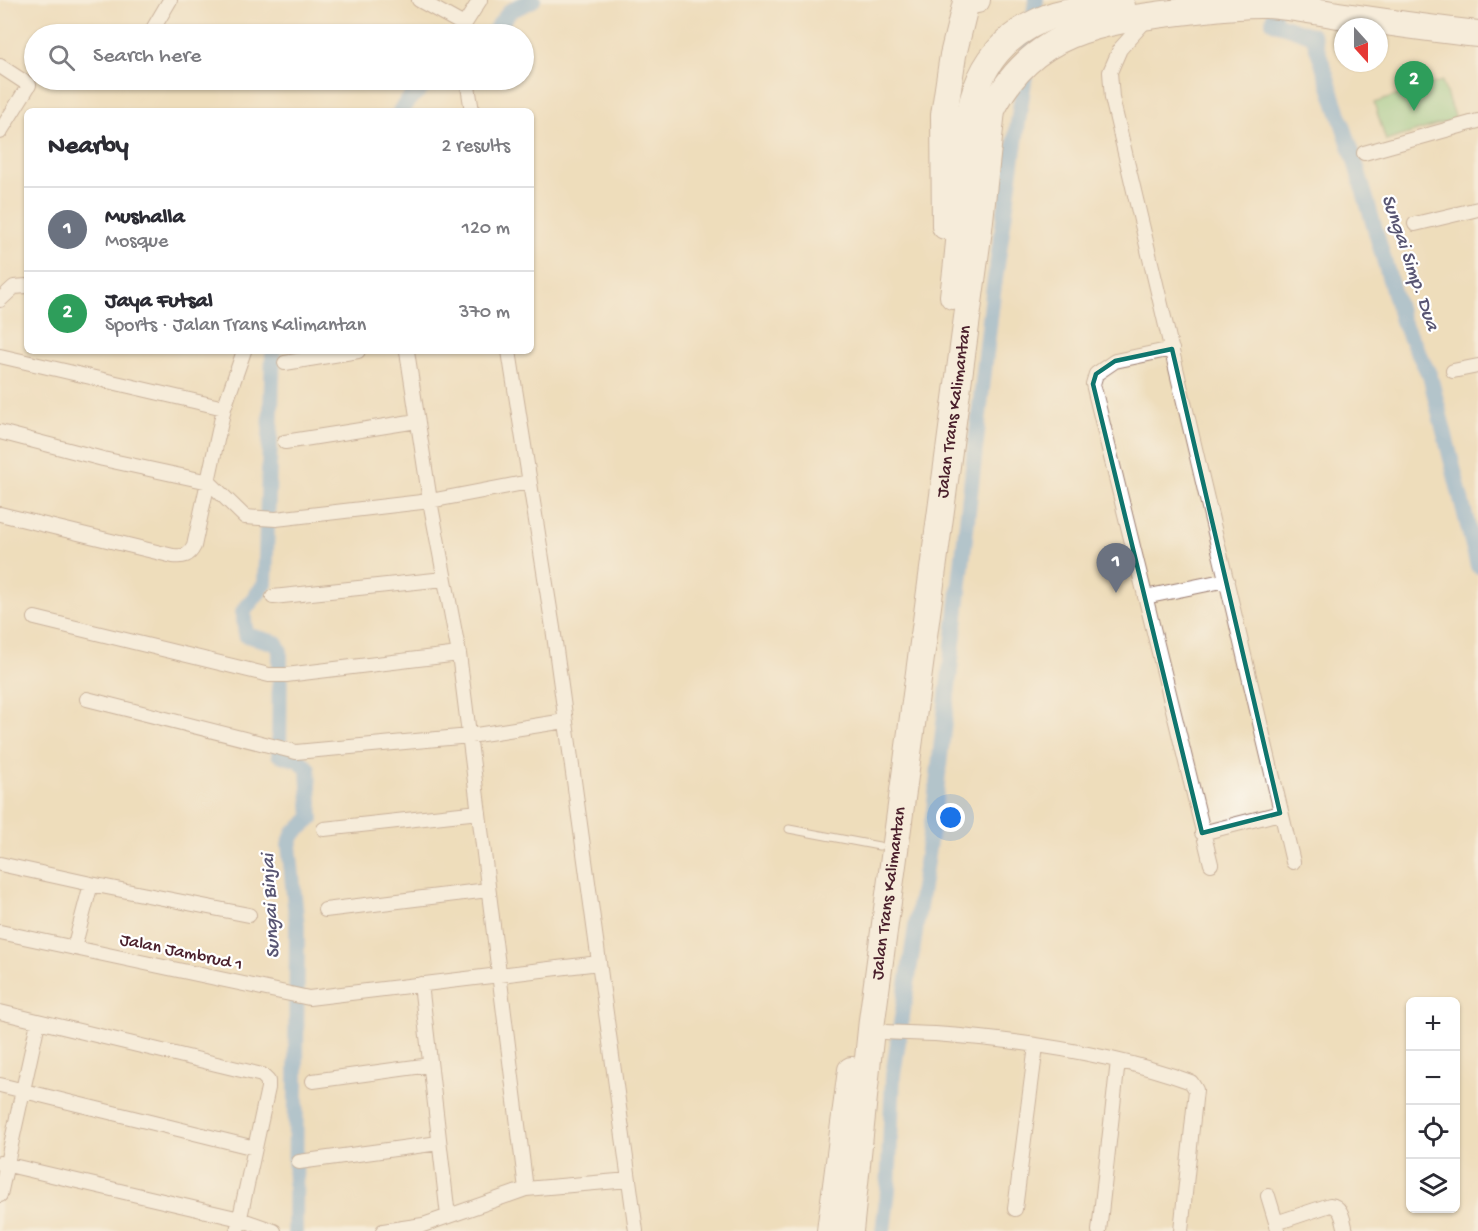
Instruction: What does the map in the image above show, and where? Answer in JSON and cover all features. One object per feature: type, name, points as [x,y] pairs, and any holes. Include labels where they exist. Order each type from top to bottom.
[{"type":"highway","points":[[955,279],[946,250],[944,115],[953,55],[966,2],[977,0]]},
{"type":"highway","name":"Jalan Trans Kalimantan","points":[[1144,12],[1170,0]]},
{"type":"highway","points":[[1329,0],[1478,22]]},
{"type":"highway","name":"Jalan Trans Kalimantan","points":[[850,1231],[976,252],[978,126],[972,96],[986,68],[999,50],[1020,31],[1042,19],[1069,10],[1144,12],[1277,6],[1478,34]]},
{"type":"highway","name":"Jalan Trans Kalimantan","points":[[830,1231],[879,846],[943,389],[961,222],[978,126]]},
{"type":"street","points":[[156,24],[170,0]]},
{"type":"street","points":[[419,0],[455,24]]},
{"type":"street","points":[[467,24],[480,0]]},
{"type":"street","points":[[1144,12],[1120,49],[1110,72],[1112,98],[1293,862]]},
{"type":"street","points":[[0,66],[24,76]]},
{"type":"street","points":[[0,132],[26,90]]},
{"type":"street","points":[[469,90],[472,108]]},
{"type":"street","points":[[1364,153],[1478,121]]},
{"type":"street","points":[[1415,224],[1478,209]]},
{"type":"street","points":[[0,300],[14,287],[24,286]]},
{"type":"street","points":[[1172,349],[1115,361],[1096,374],[1093,384],[1210,864]]},
{"type":"street","points":[[0,514],[184,557],[192,551],[194,546],[224,408],[243,354]]},
{"type":"street","points":[[285,363],[340,354]]},
{"type":"street","points":[[407,354],[430,501],[459,654],[526,1189]]},
{"type":"street","points":[[509,354],[553,628],[636,1231]]},
{"type":"street","points":[[0,356],[224,408]]},
{"type":"street","points":[[1453,371],[1478,366]]},
{"type":"street","points":[[285,442],[417,421]]},
{"type":"street","points":[[0,432],[103,459],[208,482],[245,517],[276,519],[430,501],[529,482]]},
{"type":"street","points":[[273,597],[444,579]]},
{"type":"street","points":[[1144,597],[1227,580]]},
{"type":"street","points":[[35,618],[269,675],[286,675],[459,654]]},
{"type":"street","points":[[87,699],[296,752],[470,736],[565,721]]},
{"type":"street","points":[[324,829],[479,812]]},
{"type":"street","points":[[1202,833],[1280,813]]},
{"type":"street","points":[[0,864],[249,915]]},
{"type":"street","points":[[74,948],[91,884]]},
{"type":"street","points":[[325,910],[488,890]]},
{"type":"street","name":"Jalan Jambrud 1","points":[[0,932],[309,999],[599,963]]},
{"type":"street","points":[[421,984],[448,1216]]},
{"type":"street","points":[[0,1012],[262,1075],[268,1082],[268,1088],[238,1225]]},
{"type":"street","points":[[0,1195],[3,1163],[24,1090],[38,1022]]},
{"type":"street","points":[[875,1031],[936,1034],[1036,1046],[1118,1062],[1191,1082],[1196,1090],[1180,1231]]},
{"type":"street","points":[[1015,1209],[1036,1046]]},
{"type":"street","points":[[1099,1231],[1118,1062]]},
{"type":"street","points":[[313,1081],[430,1065]]},
{"type":"street","points":[[0,1085],[255,1148]]},
{"type":"street","points":[[299,1162],[439,1143]]},
{"type":"street","points":[[3,1163],[238,1225],[274,1231]]},
{"type":"street","points":[[383,1231],[423,1228],[448,1216],[526,1189],[629,1180]]},
{"type":"street","points":[[1268,1196],[1277,1227],[1330,1205],[1338,1207],[1346,1231]]},
{"type":"lane","points":[[789,829],[879,846]]},
{"type":"highlighted area","points":[[1172,349],[1280,813],[1202,833],[1093,384],[1096,374],[1115,361]]},
{"type":"green space","points":[[1442,81],[1455,119],[1386,141],[1374,103]]},
{"type":"waterway","name":"Sungai Binjai","points":[[500,24],[510,11],[533,0]]},
{"type":"waterway","points":[[883,1231],[888,1190],[893,1075],[934,810],[993,293],[1036,0]]},
{"type":"waterway","name":"Sungai Simp. Dua","points":[[1276,0],[1273,22],[1313,36],[1354,158],[1402,321],[1430,376],[1478,566]]},
{"type":"waterway","name":"Sungai Binjai","points":[[402,108],[420,90]]},
{"type":"waterway","name":"Sungai Binjai","points":[[273,354],[265,584],[243,612],[246,635],[276,643],[280,651],[279,754],[299,760],[308,769],[311,819],[293,834],[289,845],[297,926],[295,1231]]},
{"type":"place","name":"Jaya Futsal","points":[[1414,111]]},
{"type":"place","name":"Mushalla","points":[[1116,593]]}]
